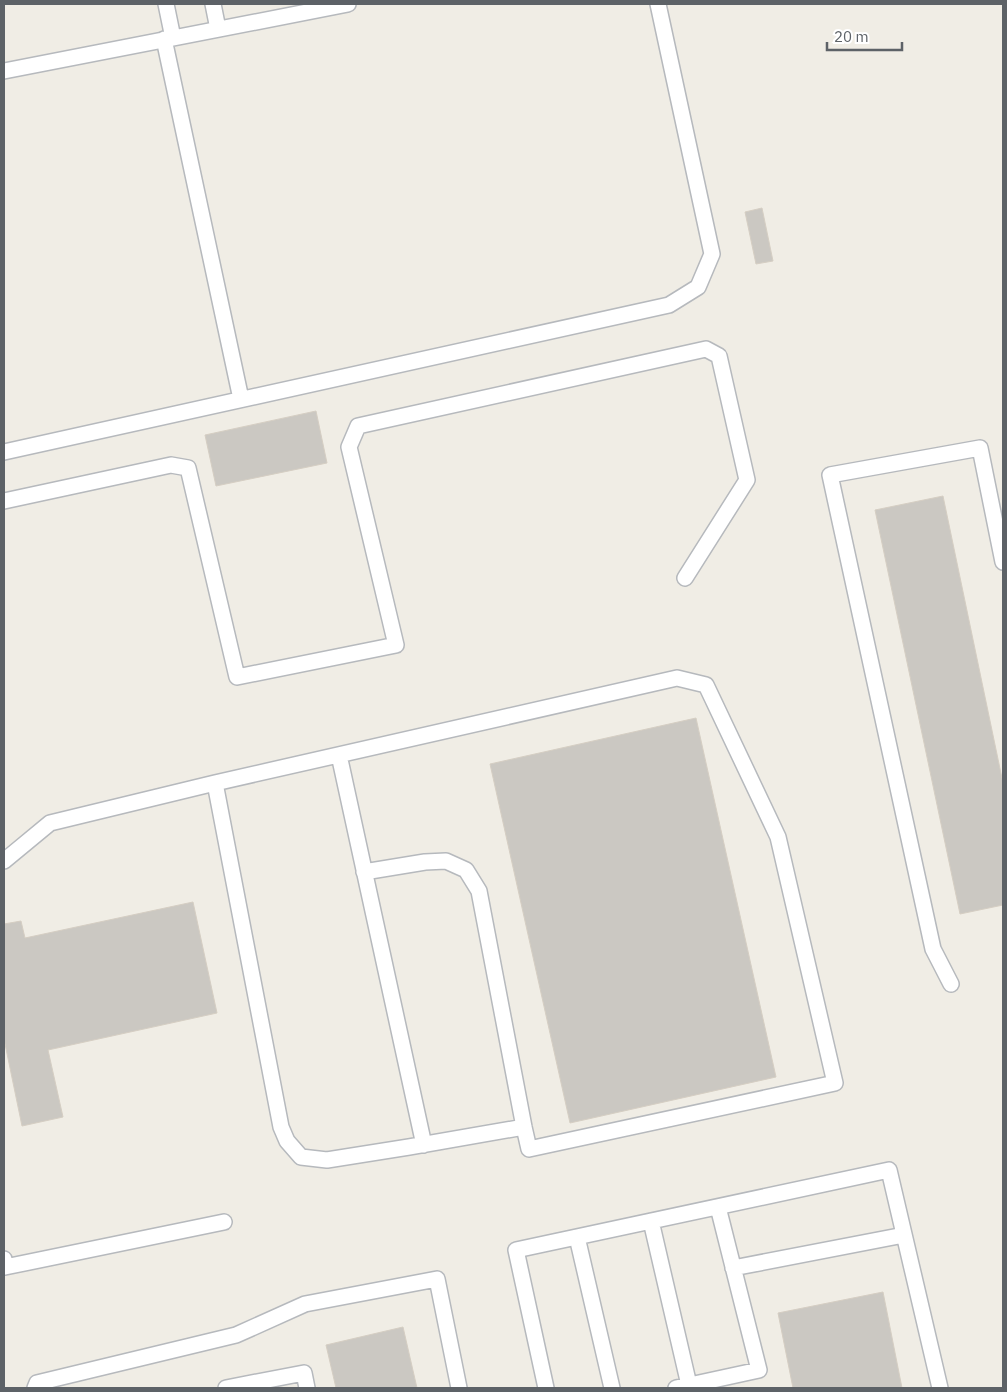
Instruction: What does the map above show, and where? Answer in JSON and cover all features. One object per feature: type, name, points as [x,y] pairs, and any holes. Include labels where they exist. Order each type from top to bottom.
[{"type":"lane","points":[[166,4],[169,39],[241,399]]},
{"type":"lane","points":[[213,4],[218,29]]},
{"type":"lane","points":[[4,71],[348,4]]},
{"type":"lane","points":[[4,452],[669,305],[698,287],[712,254],[658,4]]},
{"type":"lane","points":[[4,501],[171,465],[188,468],[237,677],[396,645],[349,446],[358,426],[706,349],[718,356],[747,480],[685,578]]},
{"type":"lane","points":[[951,984],[933,950],[830,475],[980,448],[1003,562]]},
{"type":"lane","points":[[4,862],[50,823],[215,783],[677,678],[706,685],[778,837],[835,1083],[529,1149],[479,890],[466,870],[446,861],[424,862],[364,872]]},
{"type":"lane","points":[[339,755],[424,1145]]},
{"type":"lane","points":[[215,783],[281,1127],[287,1141],[301,1157],[327,1160],[524,1127]]},
{"type":"lane","points":[[546,1388],[516,1250],[889,1170],[940,1388]]},
{"type":"lane","points":[[651,1222],[683,1387],[759,1370],[718,1207]]},
{"type":"lane","points":[[4,1259],[5,1267],[224,1222]]},
{"type":"lane","points":[[733,1268],[904,1236]]},
{"type":"lane","points":[[577,1237],[612,1388]]},
{"type":"lane","points":[[35,1388],[37,1383],[236,1335],[304,1304],[438,1279],[459,1388]]},
{"type":"lane","points":[[226,1388],[304,1373],[307,1388]]},
{"type":"building","points":[[762,208],[773,261],[756,264],[745,212]]},
{"type":"building","points":[[316,411],[327,463],[216,486],[205,435]]},
{"type":"building","points":[[943,496],[1003,783],[1003,905],[960,914],[875,510]]},
{"type":"building","points":[[696,718],[776,1077],[570,1123],[490,764]]},
{"type":"building","points":[[193,902],[217,1013],[48,1050],[63,1117],[22,1126],[4,1039],[4,924],[21,921],[25,938]]},
{"type":"building","points":[[883,1292],[902,1388],[793,1388],[778,1313]]},
{"type":"building","points":[[403,1327],[417,1388],[336,1388],[326,1345]]}]
